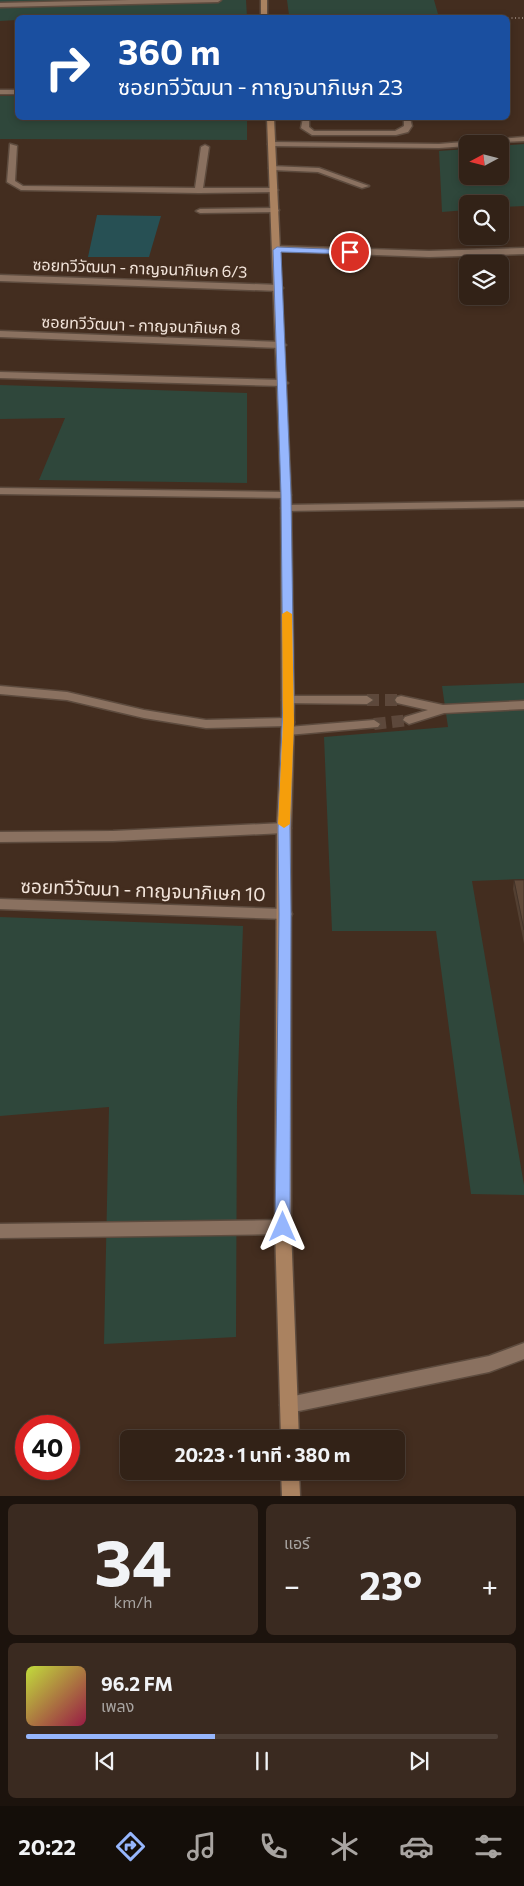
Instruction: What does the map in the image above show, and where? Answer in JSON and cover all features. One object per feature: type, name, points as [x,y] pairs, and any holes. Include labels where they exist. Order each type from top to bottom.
[{"type":"street","points":[[0,6],[218,0]]},
{"type":"street","points":[[264,0],[264,15]]},
{"type":"street","points":[[0,92],[15,92]]},
{"type":"street","points":[[270,120],[283,383],[286,501],[288,727],[284,828],[283,1227],[290,1430]]},
{"type":"street","points":[[306,120],[305,128],[312,133],[327,134],[396,133],[405,130],[408,126],[408,120]]},
{"type":"street","points":[[272,144],[439,146],[524,139]]},
{"type":"street","points":[[13,146],[11,182],[22,188],[199,191],[274,190]]},
{"type":"street","points":[[199,191],[206,147]]},
{"type":"street","points":[[0,162],[12,162]]},
{"type":"street","points":[[273,168],[319,170],[365,186]]},
{"type":"street","points":[[200,211],[275,210]]},
{"type":"street","points":[[277,250],[429,254],[524,251]]},
{"type":"street","name":"ซอยทวีวัฒนา - กาญจนาภิเษก 6/3","points":[[0,278],[279,288]]},
{"type":"street","name":"ซอยทวีวัฒนา - กาญจนาภิเษก 8","points":[[0,334],[281,345]]},
{"type":"street","points":[[0,375],[283,383]]},
{"type":"street","points":[[0,491],[286,501],[524,504]]},
{"type":"street","points":[[0,690],[67,696],[144,714],[206,724],[288,727],[374,724]]},
{"type":"street","points":[[288,700],[368,700]]},
{"type":"street","points":[[401,700],[443,708],[524,705]]},
{"type":"street","points":[[409,720],[443,708]]},
{"type":"street","points":[[0,837],[113,836],[284,828]]},
{"type":"street","name":"ซอยทวีวัฒนา - กาญจนาภิเษก 10","points":[[0,904],[285,914]]},
{"type":"street","points":[[0,1231],[283,1227]]},
{"type":"street","points":[[289,1406],[489,1364],[524,1352]]},
{"type":"street","points":[[290,1480],[291,1496]]},
{"type":"path","points":[[510,18],[524,18]]},
{"type":"green space","points":[[0,0],[246,0],[247,15],[15,15],[15,20],[0,21]]},
{"type":"green space","points":[[287,0],[434,0],[438,14],[289,15]]},
{"type":"green space","points":[[0,96],[15,96],[15,120],[247,120],[247,140],[0,139]]},
{"type":"green space","points":[[524,144],[524,206],[509,207],[509,195],[459,195],[459,211],[442,212],[439,151],[459,150],[459,185],[509,185],[509,145]]},
{"type":"green space","points":[[0,385],[247,393],[247,483],[39,480],[65,418],[0,419]]},
{"type":"green space","points":[[524,683],[524,879],[472,881],[524,1185],[524,1195],[471,1194],[436,931],[332,931],[324,737],[448,727],[442,686]]},
{"type":"green space","points":[[0,917],[243,926],[237,1104],[236,1337],[104,1344],[109,1107],[0,1116]]},
{"type":"water","points":[[97,215],[161,216],[149,257],[88,257]]},
{"type":"building","points":[[514,880],[524,880],[524,930]]},
{"type":"tunnel","points":[[367,700],[401,700]]},
{"type":"tunnel","points":[[374,724],[409,720]]},
{"type":"slow traffic","points":[[284,824],[288,722],[287,614]]},
{"type":"route","points":[[283,1227],[284,828],[288,700],[286,495],[277,250],[350,252]]}]
